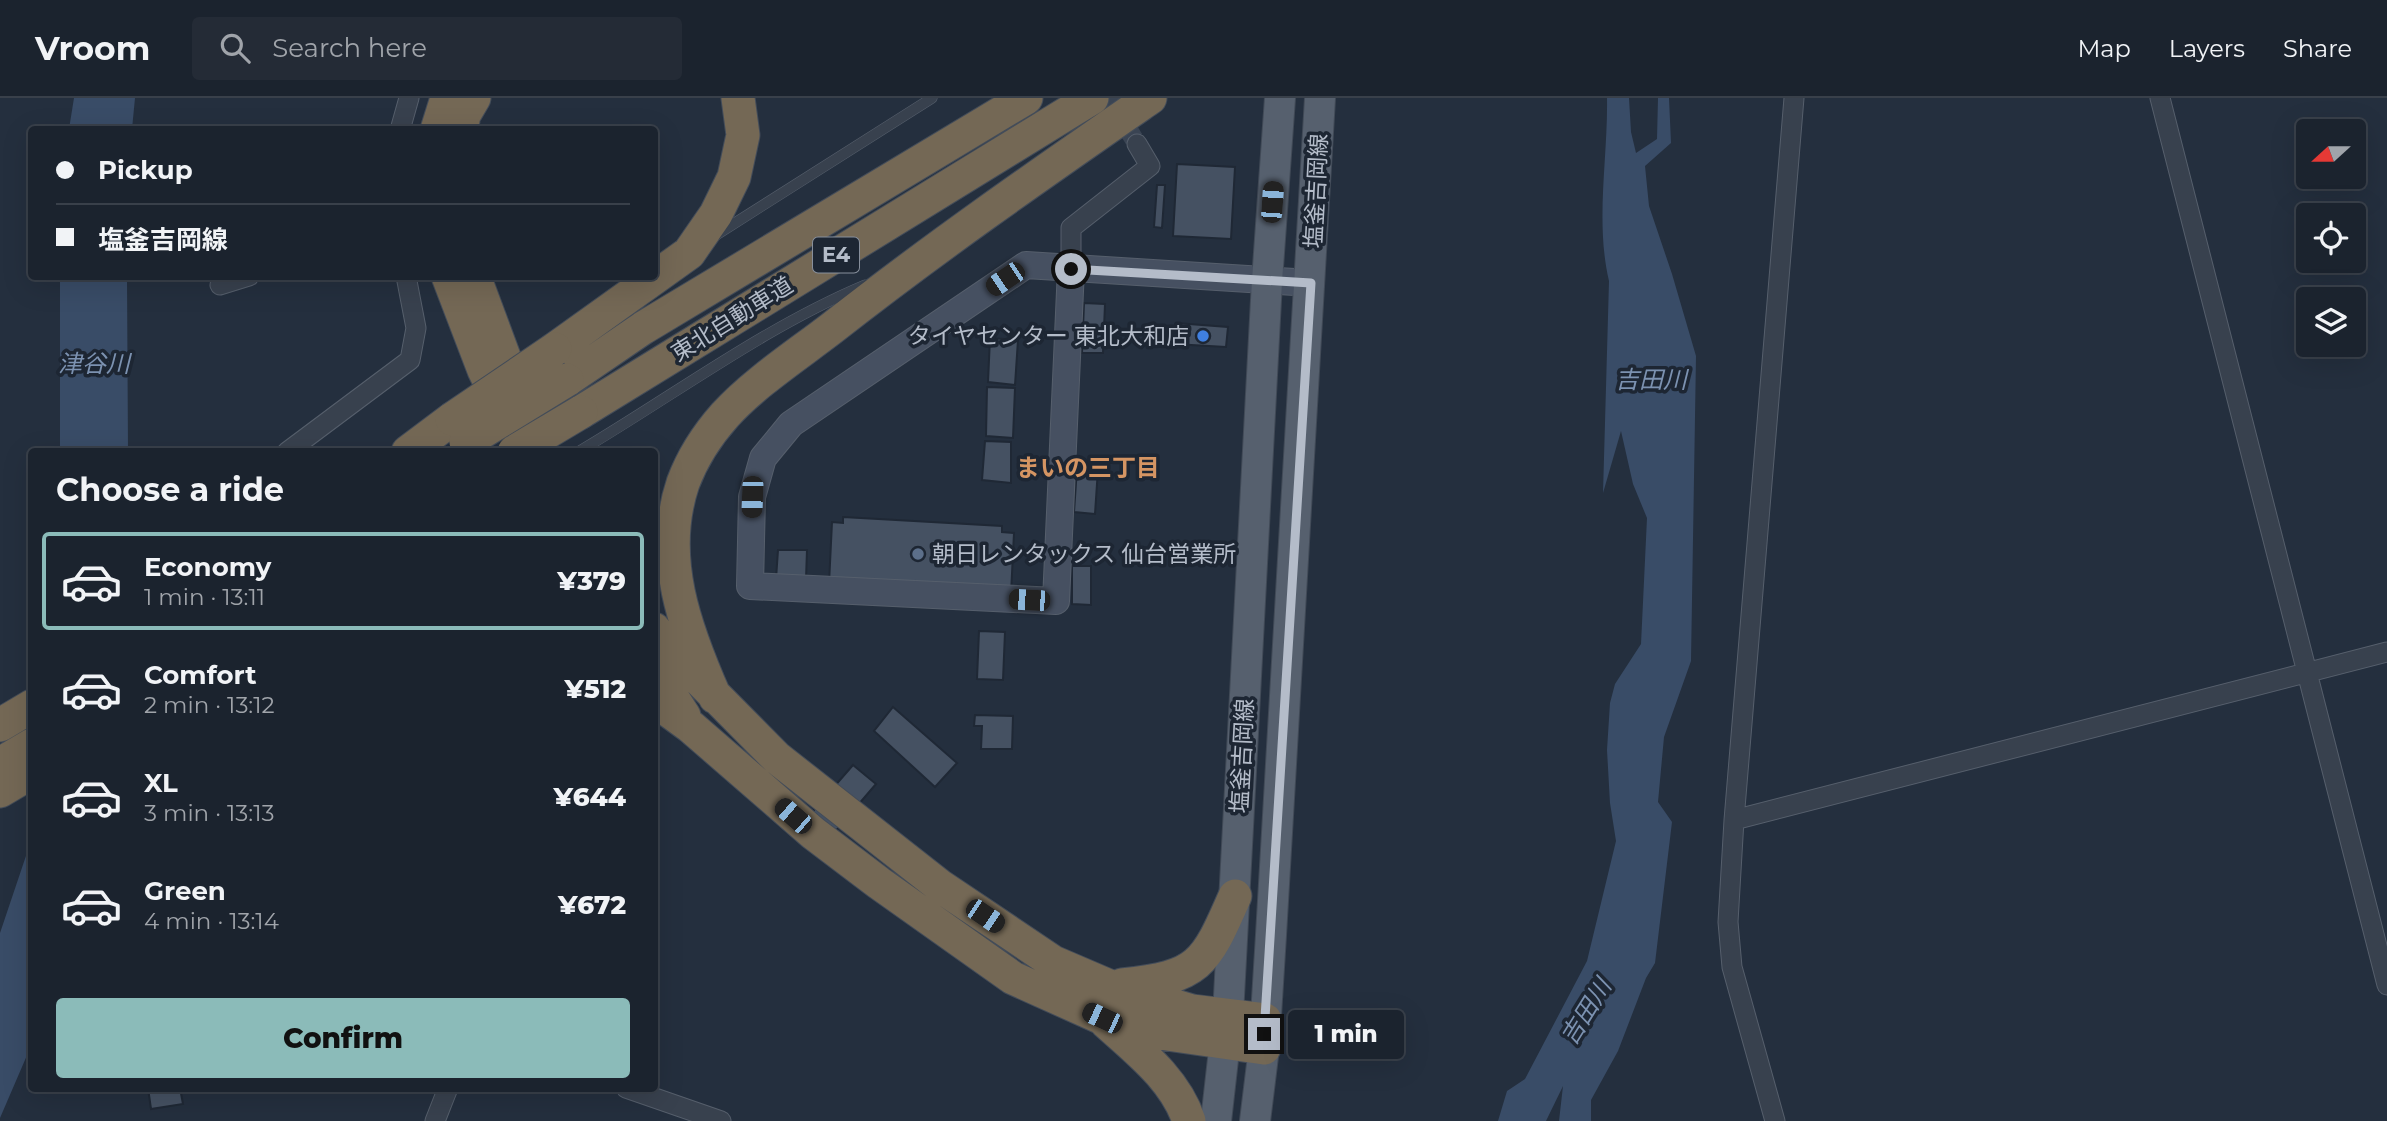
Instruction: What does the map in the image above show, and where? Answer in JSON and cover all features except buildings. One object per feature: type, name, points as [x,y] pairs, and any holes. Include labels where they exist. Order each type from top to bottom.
[{"type":"highway","points":[[438,126],[447,98]]},
{"type":"highway","points":[[462,126],[464,115],[474,98]]},
{"type":"highway","points":[[658,275],[689,253],[716,214],[734,177],[743,135],[737,98]]},
{"type":"highway","name":"東北自動車道","points":[[457,438],[567,380],[643,328],[1026,98]]},
{"type":"highway","name":"東北自動車道","points":[[521,448],[1092,98]]},
{"type":"highway","points":[[715,697],[692,645],[679,601],[673,558],[674,522],[684,482],[702,446],[726,414],[911,265],[1150,98]]},
{"type":"highway","points":[[450,280],[484,370],[521,448]]},
{"type":"highway","points":[[475,280],[505,362],[545,448]]},
{"type":"highway","points":[[422,448],[457,438],[555,349],[651,280]]},
{"type":"highway","points":[[658,634],[715,697],[778,758],[940,886],[1053,962],[1109,986],[1192,1011],[1227,1029]]},
{"type":"highway","points":[[658,675],[691,727]]},
{"type":"highway","points":[[658,703],[691,727],[813,833],[1013,978],[1102,1018],[1146,1031],[1227,1029],[1264,1034]]},
{"type":"highway","points":[[0,725],[28,708]]},
{"type":"highway","points":[[0,764],[28,747]]},
{"type":"highway","points":[[0,790],[28,774]]},
{"type":"highway","points":[[1109,986],[1160,981],[1189,970],[1217,939],[1235,896]]},
{"type":"highway","points":[[1102,1018],[1149,1061],[1174,1089],[1189,1121]]},
{"type":"main road","name":"塩釜吉岡線","points":[[1216,1121],[1227,1029],[1267,281],[1280,98]]},
{"type":"main road","name":"塩釜吉岡線","points":[[1255,1121],[1264,1034],[1320,98]]},
{"type":"street","points":[[401,126],[408,98]]},
{"type":"street","points":[[1774,1121],[1732,967],[1728,922],[1734,820],[1794,98]]},
{"type":"street","points":[[2160,98],[2387,985]]},
{"type":"street","points":[[1137,144],[1150,166],[1071,228],[1071,269],[1056,601],[750,586],[752,497],[763,458],[791,424],[1026,265],[1071,269],[1311,283]]},
{"type":"street","points":[[220,285],[236,280]]},
{"type":"street","points":[[292,448],[410,360],[416,328],[407,280]]},
{"type":"street","points":[[1734,820],[2387,652]]},
{"type":"street","points":[[435,1121],[446,1092]]},
{"type":"street","points":[[637,1092],[721,1121]]},
{"type":"lane","points":[[689,253],[932,98]]},
{"type":"lane","points":[[584,448],[698,375],[831,299],[911,265]]},
{"type":"water","points":[[74,98],[135,98],[132,126],[69,126]]},
{"type":"water","name":"吉田川","points":[[1607,98],[1629,98],[1631,132],[1636,153],[1657,139],[1658,98],[1669,98],[1671,143],[1645,166],[1649,206],[1696,356],[1691,661],[1664,737],[1658,802],[1672,822],[1655,963],[1646,978],[1618,1051],[1591,1100],[1591,1121],[1559,1121],[1563,1086],[1546,1121],[1498,1121],[1507,1091],[1525,1079],[1587,961],[1616,841],[1610,803],[1607,750],[1610,703],[1615,684],[1641,644],[1647,518],[1633,484],[1621,431],[1603,493],[1609,281],[1602,213]]},
{"type":"water","name":"津谷川","points":[[60,280],[127,280],[128,448],[60,448]]},
{"type":"water","points":[[28,850],[28,1053],[0,1118],[0,933]]},
{"type":"tunnel","points":[[1109,98],[1137,144]]},
{"type":"place","name":"タイヤセンター 東北大和店","points":[[1203,336]]},
{"type":"place","name":"朝日レンタックス 仙台営業所","points":[[918,554]]},
{"type":"district","name":"まいの三丁目","points":[[1088,468]]},
{"type":"route","points":[[1071,269],[1311,283],[1264,1034]]}]
